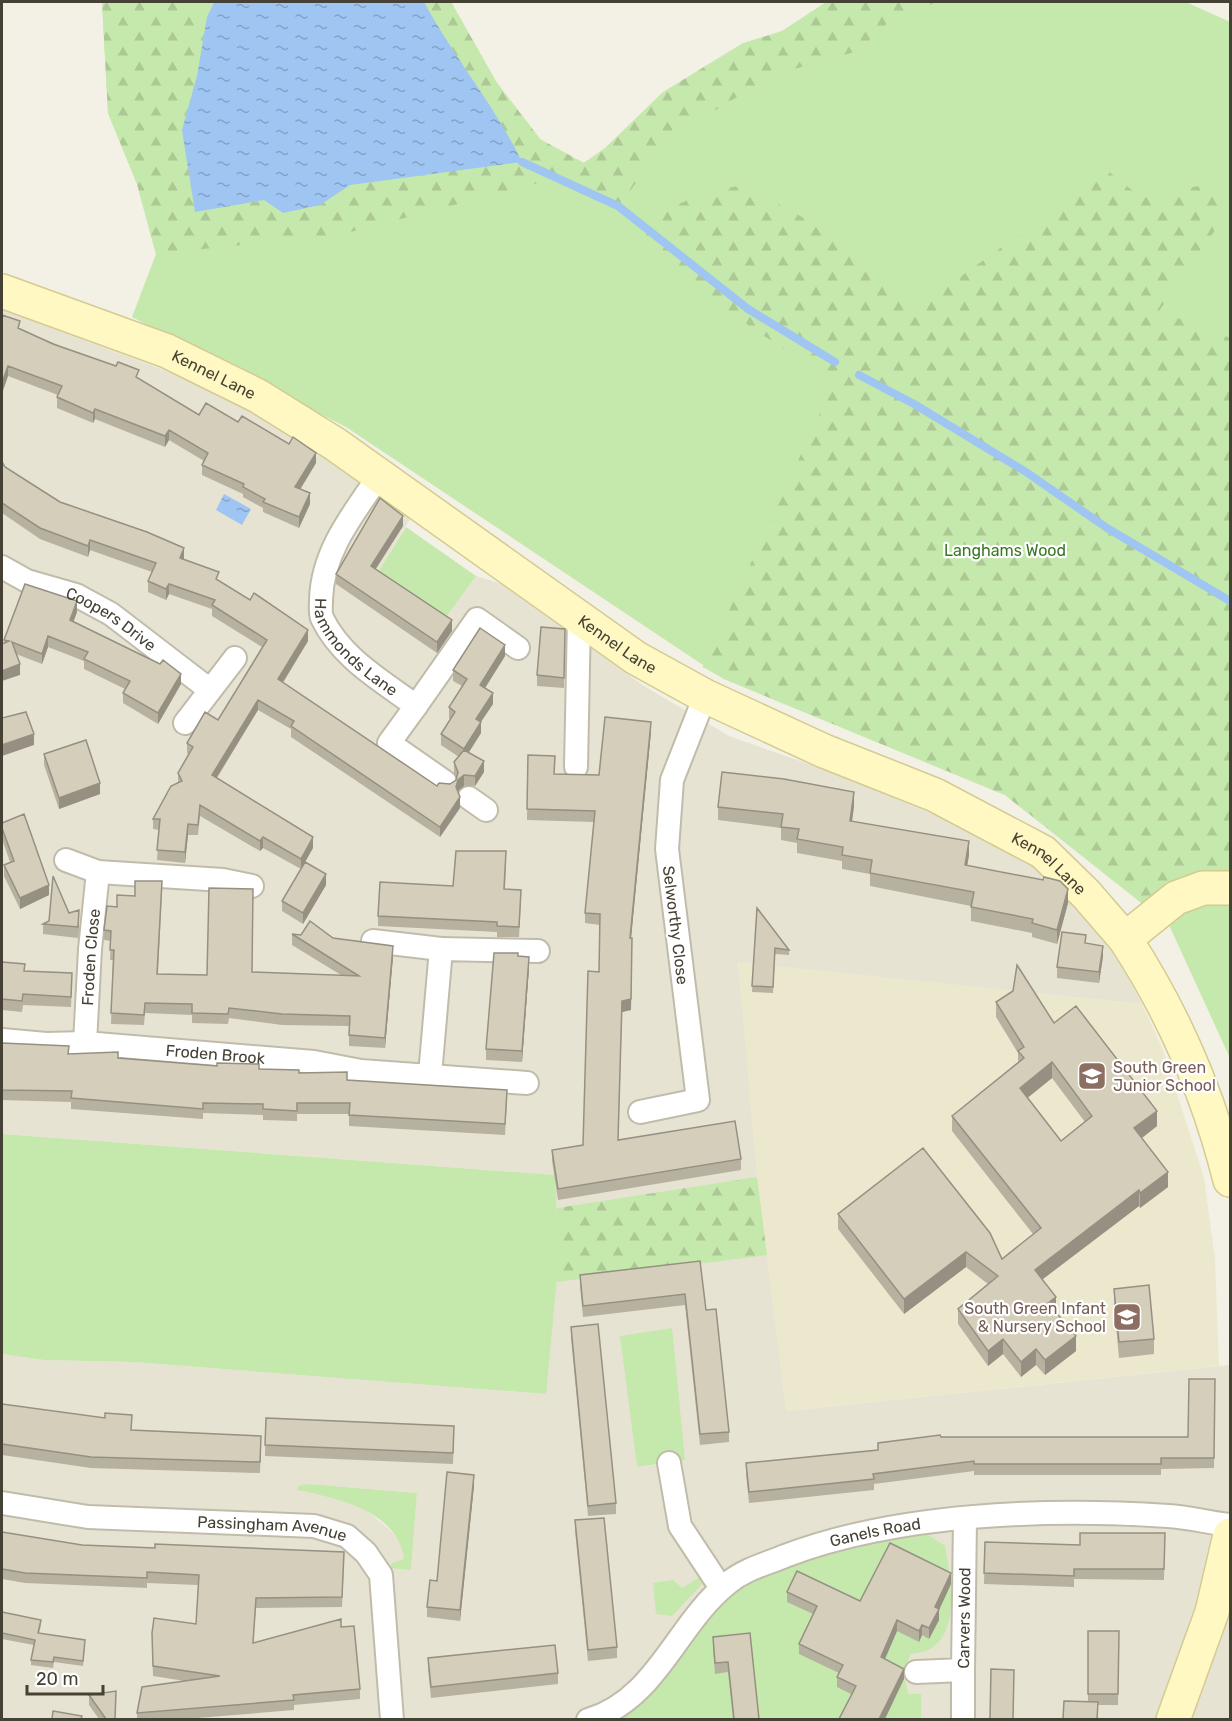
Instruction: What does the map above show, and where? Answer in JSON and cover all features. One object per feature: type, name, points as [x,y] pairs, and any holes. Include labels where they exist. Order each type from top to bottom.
[{"type":"street","name":"Kennel Lane","points":[[2,291],[166,351],[258,396],[335,444],[636,658],[705,696],[824,751],[935,795],[1043,852],[1086,894],[1125,939],[1156,987],[1185,1043],[1207,1099],[1230,1180]]},
{"type":"street","name":"Hammonds Lane","points":[[379,477],[347,523],[328,558],[321,581],[321,616],[339,644],[360,666],[416,706],[389,743],[445,782]]},
{"type":"street","name":"Coopers Drive","points":[[2,567],[27,581],[76,596],[111,614],[210,690]]},
{"type":"street","points":[[576,768],[579,618]]},
{"type":"street","points":[[416,706],[477,619],[518,648]]},
{"type":"street","points":[[184,723],[235,658]]},
{"type":"street","name":"Selworthy Close","points":[[640,1112],[698,1100],[667,849],[672,780],[705,696]]},
{"type":"street","points":[[66,860],[99,872],[223,880],[252,886]]},
{"type":"street","name":"Froden Close","points":[[85,1043],[90,949],[99,872]]},
{"type":"street","points":[[1125,939],[1176,898],[1203,888],[1230,888]]},
{"type":"street","points":[[373,940],[441,949],[538,951]]},
{"type":"street","points":[[430,1075],[441,949]]},
{"type":"street","name":"Froden Brook","points":[[2,1040],[85,1043],[314,1062],[361,1071],[527,1083]]},
{"type":"street","points":[[669,1462],[680,1526],[721,1588]]},
{"type":"street","name":"Passingham Avenue","points":[[2,1503],[88,1517],[314,1526],[347,1536],[366,1553],[381,1575],[392,1719]]},
{"type":"street","name":"Ganels Road","points":[[588,1719],[605,1715],[647,1683],[700,1610],[721,1588],[739,1574],[806,1548],[889,1528],[1028,1514],[1170,1516],[1230,1525]]},
{"type":"street","name":"Carvers Wood","points":[[916,1672],[963,1670],[965,1519]]},
{"type":"street","points":[[1173,1719],[1212,1612],[1230,1534]]},
{"type":"street","points":[[963,1670],[963,1719]]},
{"type":"shaded area","points":[[2,310],[161,369],[255,409],[413,514],[376,575],[444,620],[476,576],[502,584],[644,686],[729,736],[834,773],[1018,850],[1105,935],[1142,1004],[738,963],[786,1411],[1230,1365],[1230,1719],[2,1720],[2,1354],[44,1360],[132,1362],[545,1394],[559,1257],[555,1175],[2,1134]],"holes":[[[621,1335],[669,1463],[637,1467]],[[309,1484],[417,1493],[411,1570],[404,1559],[402,1544],[389,1529],[362,1507],[333,1497],[297,1490]]]},
{"type":"shaded area","points":[[738,962],[1142,1004],[1163,1050],[1204,1178],[1215,1259],[1219,1366],[786,1411],[757,1177]]},
{"type":"green space","points":[[102,2],[214,2],[207,17],[521,162],[424,2],[451,2],[497,83],[567,174],[782,31],[873,2],[1186,2],[1230,22],[1230,1058],[1169,925],[1005,795],[724,679],[346,427],[132,317],[156,254],[137,184],[108,113]]},
{"type":"green space","points":[[102,2],[184,2],[207,17],[197,76],[182,130],[195,212],[265,200],[320,205],[350,185],[521,161],[443,37],[424,2],[451,2],[497,83],[540,139],[584,163],[605,148],[663,92],[743,43],[782,31],[826,2],[939,2],[896,15],[858,51],[773,75],[686,128],[647,169],[618,206],[558,178],[339,235],[156,254],[137,184],[108,113]],"holes":[[[178,135],[139,180],[153,156]]]},
{"type":"green space","name":"Langhams Wood","points":[[1099,164],[1142,198],[1212,183],[1225,216],[1159,311],[1230,338],[1230,888],[1157,914],[1005,795],[724,679],[703,667],[831,389],[823,372],[759,333],[635,241],[638,222],[706,192],[743,185],[802,217],[868,263],[910,313],[1045,216]]},
{"type":"green space","points":[[406,527],[476,576],[444,620],[376,575]]},
{"type":"green space","points":[[2,1134],[555,1175],[559,1257],[546,1394],[132,1362],[44,1360],[2,1354]]},
{"type":"green space","points":[[757,1177],[767,1255],[557,1282],[557,1208]]},
{"type":"green space","points":[[672,1328],[685,1460],[637,1467],[620,1336]]},
{"type":"green space","points":[[309,1484],[417,1493],[411,1570],[390,1568],[392,1563],[404,1559],[399,1543],[390,1529],[378,1518],[330,1497],[297,1490],[298,1486]]},
{"type":"green space","points":[[925,1533],[945,1546],[951,1602],[950,1616],[940,1641],[928,1650],[911,1654],[903,1671],[908,1694],[921,1694],[921,1719],[615,1720],[713,1607],[772,1570],[858,1545]]},
{"type":"green space","points":[[700,1577],[704,1582],[672,1616],[656,1614],[653,1583],[673,1580],[682,1588]]},
{"type":"water","points":[[214,2],[424,2],[499,120],[522,162],[350,185],[320,205],[283,213],[264,200],[195,212],[182,130],[197,76],[207,17]]},
{"type":"water","points":[[224,494],[251,509],[242,525],[216,510]]},
{"type":"building","points":[[2,315],[20,321],[18,328],[53,344],[116,366],[118,362],[139,370],[136,377],[199,415],[206,403],[238,422],[242,416],[289,444],[293,437],[316,453],[295,487],[310,493],[299,517],[263,502],[265,499],[243,487],[244,484],[202,465],[208,453],[169,430],[165,436],[95,409],[93,413],[57,397],[62,386],[8,366],[2,383]]},
{"type":"building","points":[[2,462],[5,467],[60,502],[147,532],[184,548],[180,558],[219,572],[216,579],[250,600],[254,593],[308,630],[278,679],[437,786],[439,783],[450,784],[456,780],[458,772],[454,762],[464,750],[484,761],[475,776],[464,775],[458,780],[456,787],[460,797],[440,827],[291,726],[294,721],[258,700],[212,775],[313,837],[301,859],[263,837],[260,841],[200,805],[198,825],[188,824],[185,852],[157,850],[160,819],[153,819],[171,786],[182,781],[178,773],[193,747],[187,743],[205,712],[218,720],[267,640],[212,605],[215,600],[169,584],[166,589],[148,581],[156,563],[90,540],[88,546],[40,528],[2,503]]},
{"type":"building","points":[[380,498],[403,516],[371,566],[452,620],[437,642],[336,574]]},
{"type":"building","points":[[25,584],[77,601],[70,620],[160,664],[163,660],[181,674],[158,713],[123,693],[130,681],[84,659],[88,652],[48,636],[42,654],[12,642],[20,664],[2,671],[2,644],[9,641],[4,640]]},
{"type":"building","points":[[541,627],[565,629],[564,678],[537,675]]},
{"type":"building","points":[[480,628],[505,645],[480,685],[493,693],[476,719],[481,722],[464,749],[441,734],[455,712],[449,707],[467,679],[453,670]]},
{"type":"building","points":[[26,712],[34,734],[2,745],[2,718]]},
{"type":"building","points":[[605,717],[651,722],[630,938],[632,938],[631,999],[622,1001],[618,1140],[735,1121],[741,1159],[558,1189],[552,1150],[583,1145],[588,971],[599,972],[600,914],[585,913],[595,811],[527,809],[528,755],[555,756],[554,774],[599,775]]},
{"type":"building","points":[[86,740],[100,783],[59,798],[44,754]]},
{"type":"building","points":[[722,772],[784,779],[854,792],[850,821],[969,841],[965,865],[1043,880],[1044,877],[1060,881],[1068,889],[1057,930],[1032,923],[1033,919],[971,907],[974,892],[870,873],[872,860],[842,855],[843,847],[797,839],[799,829],[781,827],[783,814],[718,807]]},
{"type":"building","points":[[24,814],[49,885],[20,898],[4,865],[14,861],[2,823]]},
{"type":"building","points":[[456,851],[506,851],[504,889],[521,890],[519,927],[497,926],[497,922],[378,916],[380,882],[453,886]]},
{"type":"building","points":[[305,862],[326,874],[303,913],[282,901]]},
{"type":"building","points":[[53,876],[69,913],[79,910],[78,927],[43,924],[49,921]]},
{"type":"building","points":[[135,881],[162,881],[157,974],[207,975],[209,888],[253,889],[252,972],[359,976],[292,934],[301,935],[310,921],[333,938],[393,946],[385,1038],[349,1035],[350,1016],[282,1014],[229,1008],[228,1014],[192,1013],[192,1004],[145,1003],[144,1015],[111,1013],[114,950],[110,950],[111,931],[104,930],[107,906],[117,907],[117,895],[135,896]]},
{"type":"building","points":[[757,908],[789,950],[775,948],[773,987],[752,986]]},
{"type":"building","points":[[1062,932],[1086,935],[1085,943],[1103,946],[1099,972],[1057,967]]},
{"type":"building","points":[[494,953],[518,953],[518,956],[529,957],[522,1051],[486,1049]]},
{"type":"building","points":[[2,962],[25,964],[24,971],[72,973],[71,997],[23,994],[22,1001],[2,999]]},
{"type":"building","points":[[1017,965],[1054,1023],[1076,1006],[1157,1111],[1134,1128],[1168,1172],[1140,1193],[1139,1190],[1035,1270],[1056,1297],[1048,1303],[1076,1336],[1045,1360],[1036,1349],[1021,1362],[1003,1339],[988,1351],[958,1309],[998,1276],[966,1252],[904,1299],[838,1214],[923,1148],[990,1233],[1002,1259],[1041,1228],[952,1116],[1024,1058],[1018,1051],[1024,1047],[996,1002],[1013,991]],"holes":[[[1052,1062],[1092,1116],[1061,1141],[1020,1088]]]},
{"type":"building","points":[[2,1043],[69,1046],[68,1054],[118,1052],[118,1058],[217,1066],[217,1063],[259,1064],[259,1069],[299,1070],[299,1073],[347,1072],[347,1080],[507,1090],[505,1124],[349,1115],[350,1103],[297,1103],[297,1111],[263,1109],[263,1104],[203,1103],[203,1109],[71,1098],[72,1091],[2,1090]]},
{"type":"building","points":[[700,1261],[706,1310],[716,1309],[729,1432],[700,1434],[685,1294],[583,1306],[580,1275]]},
{"type":"building","points":[[1149,1285],[1154,1339],[1119,1342],[1114,1289]]},
{"type":"building","points":[[598,1324],[616,1503],[588,1506],[571,1327]]},
{"type":"building","points":[[1189,1379],[1215,1379],[1214,1458],[1161,1458],[1161,1464],[974,1464],[974,1461],[873,1474],[874,1479],[749,1492],[746,1463],[878,1450],[878,1443],[940,1435],[941,1437],[1188,1437]]},
{"type":"building","points":[[2,1404],[105,1418],[105,1413],[132,1415],[131,1430],[261,1436],[260,1462],[91,1457],[2,1444]]},
{"type":"building","points":[[266,1418],[454,1426],[453,1453],[265,1445]]},
{"type":"building","points":[[447,1472],[474,1475],[460,1610],[427,1607],[430,1580],[437,1581]]},
{"type":"building","points":[[604,1518],[617,1647],[588,1650],[575,1520]]},
{"type":"building","points":[[2,1532],[82,1545],[155,1548],[155,1544],[344,1552],[342,1597],[256,1598],[253,1643],[341,1619],[341,1627],[354,1626],[360,1689],[293,1695],[294,1700],[137,1713],[142,1687],[220,1676],[153,1666],[154,1618],[196,1624],[199,1575],[147,1572],[147,1578],[25,1573],[2,1569]]},
{"type":"building","points":[[1080,1533],[1165,1533],[1164,1569],[1074,1569],[1074,1576],[984,1573],[985,1542],[1080,1545]]},
{"type":"building","points":[[890,1543],[951,1573],[935,1607],[939,1609],[929,1628],[922,1625],[919,1631],[897,1620],[881,1657],[904,1669],[879,1719],[839,1719],[856,1686],[837,1677],[843,1665],[799,1644],[817,1606],[787,1592],[797,1571],[860,1601]]},
{"type":"building","points":[[2,1612],[41,1620],[38,1633],[85,1640],[83,1661],[54,1657],[53,1662],[31,1660],[35,1640],[2,1633]]},
{"type":"building","points":[[1088,1631],[1119,1631],[1118,1694],[1088,1694]]},
{"type":"building","points":[[750,1633],[759,1719],[734,1719],[728,1662],[715,1663],[713,1637]]},
{"type":"building","points":[[555,1645],[558,1673],[431,1687],[428,1658]]},
{"type":"building","points":[[991,1669],[1014,1670],[1013,1719],[990,1719]]},
{"type":"building","points":[[116,1691],[115,1719],[106,1719],[89,1695]]},
{"type":"building","points":[[1064,1701],[1098,1702],[1097,1719],[1063,1719]]},
{"type":"building","points":[[53,1711],[82,1716],[81,1719],[52,1719]]},
{"type":"waterway","points":[[522,162],[618,206],[748,309],[835,362]]},
{"type":"waterway","points":[[859,375],[914,404],[1026,472],[1107,528],[1230,601]]},
{"type":"place","name":"South Green Junior School","points":[[1092,1076]]},
{"type":"place","name":"South Green Infant & Nursery School","points":[[1127,1317]]}]
